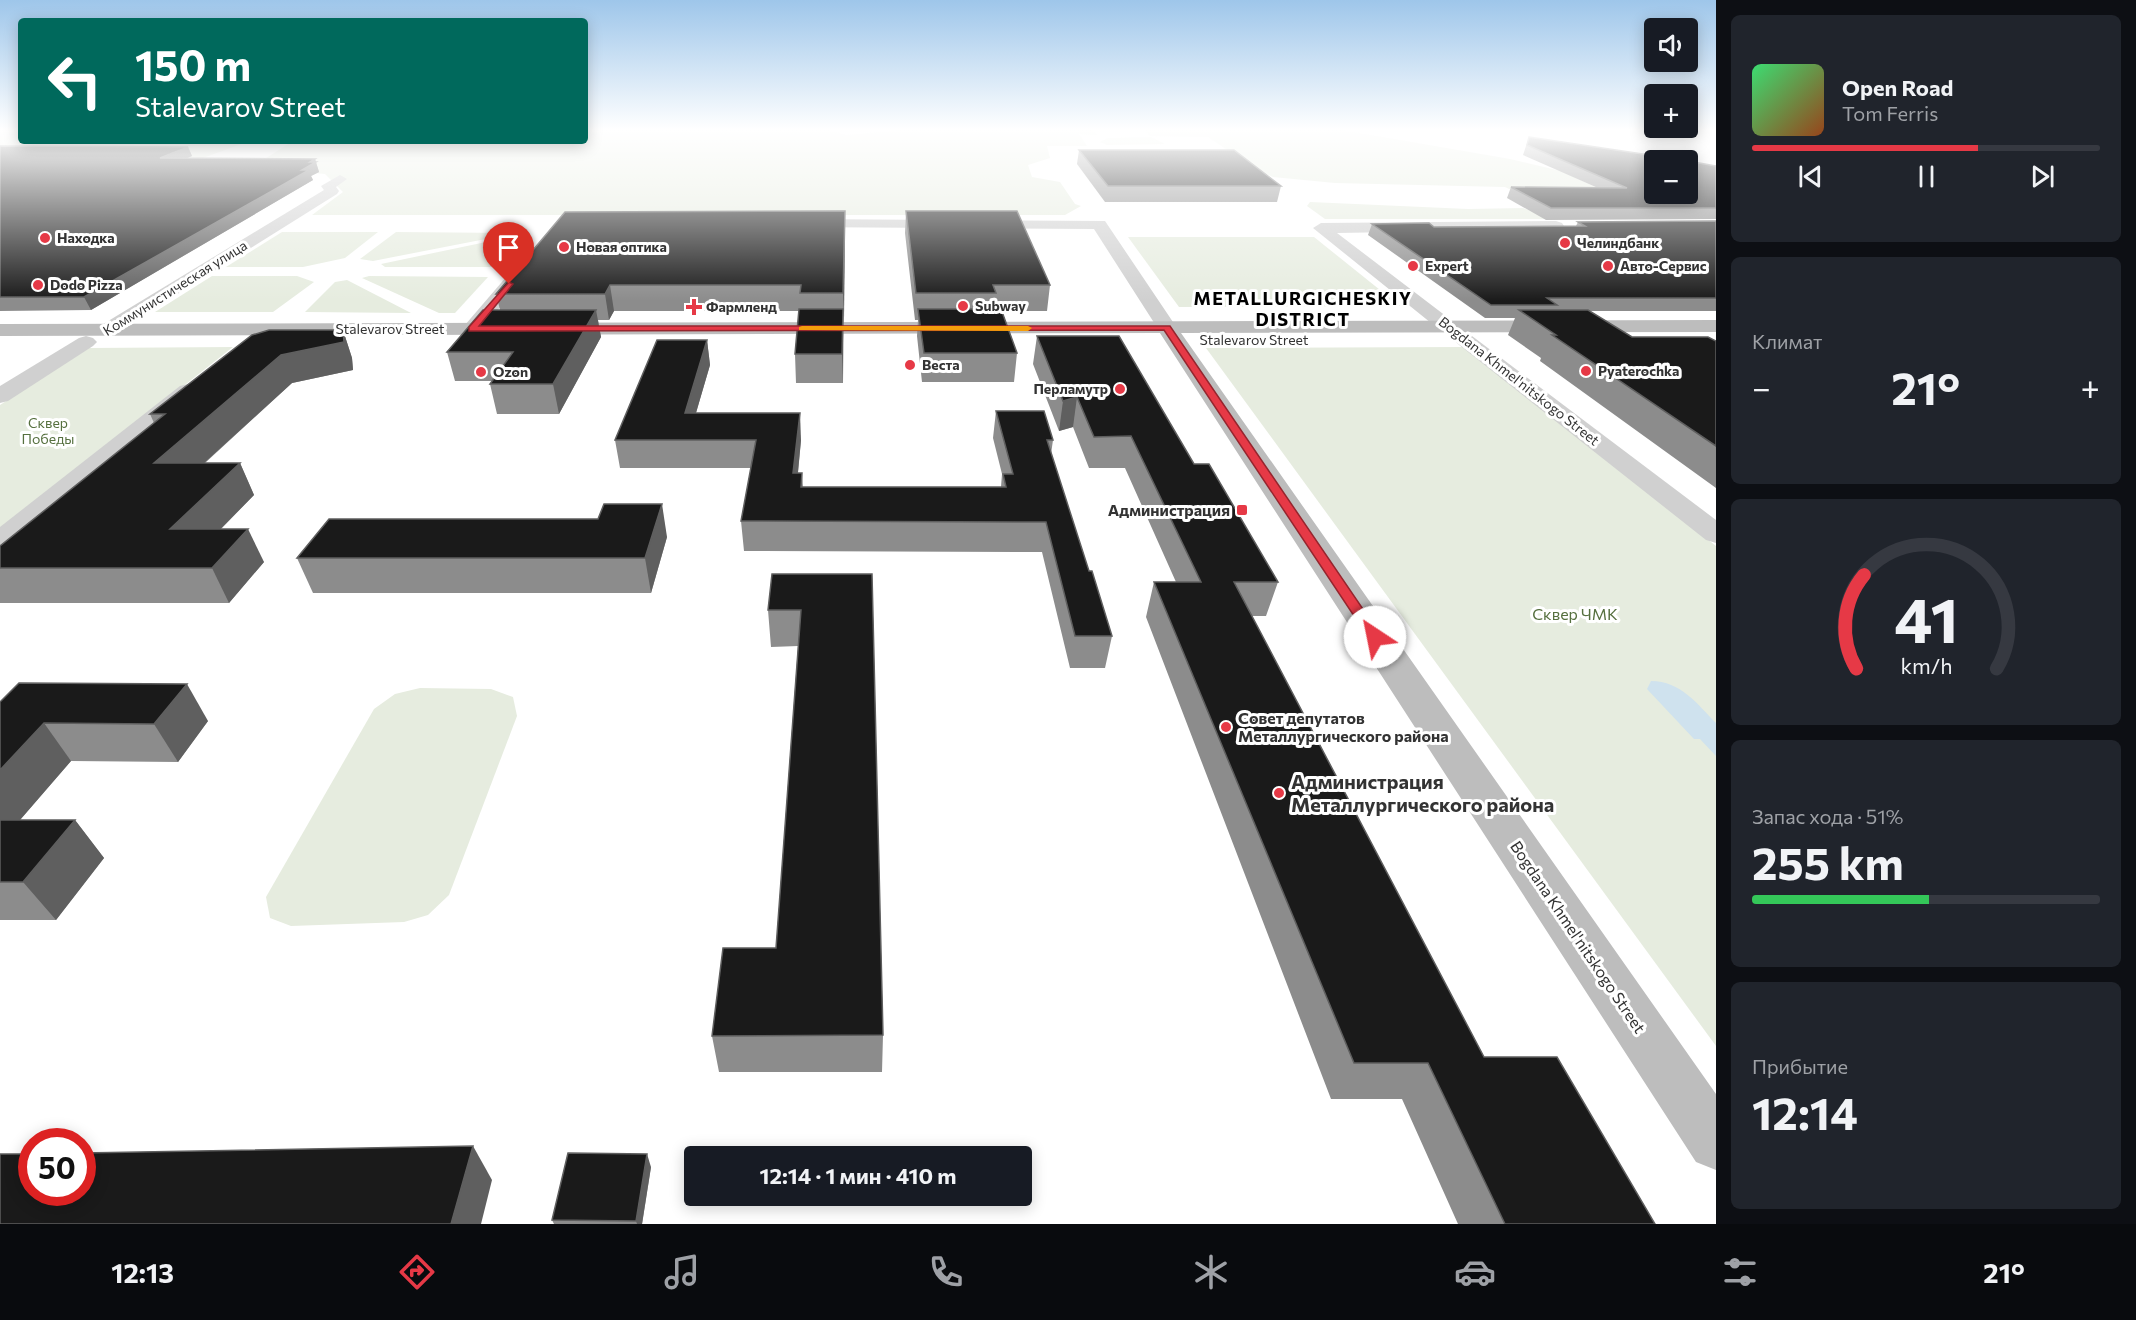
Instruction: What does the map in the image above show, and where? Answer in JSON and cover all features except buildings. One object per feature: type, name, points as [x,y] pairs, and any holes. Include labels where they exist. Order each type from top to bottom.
[{"type":"main road","name":"Stalevarov Street","points":[[0,330],[472,329],[1171,334],[1457,333],[1716,326]]},
{"type":"main road","name":"Коммунистическая улица","points":[[86,342],[107,330]]},
{"type":"main road","name":"Stalevarov Street","points":[[1457,333],[1716,339]]},
{"type":"main road","name":"Stalevarov Street","points":[[0,343],[86,342],[241,349],[1171,334]]},
{"type":"main road","name":"Bogdana Khmel'nitskogo Street","points":[[1171,334],[1716,1142]]},
{"type":"street","name":"Коммунистическая улица","points":[[107,330],[332,191],[329,187]]},
{"type":"street","name":"Bogdana Khmel'nitskogo Street","points":[[786,224],[1099,224],[1171,334]]},
{"type":"street","name":"Bogdana Khmel'nitskogo Street","points":[[1568,226],[1321,228],[1716,534]]},
{"type":"street","points":[[472,329],[535,253]]},
{"type":"street","name":"Коммунистическая улица","points":[[0,396],[86,342]]},
{"type":"street","points":[[0,542],[206,377]]},
{"type":"green space","points":[[338,187],[1063,187],[1075,204],[1081,206],[1065,215],[312,215],[343,192]]},
{"type":"green space","points":[[1505,187],[1596,187],[1662,218],[1568,218]]},
{"type":"green space","points":[[1310,202],[1468,209],[1523,208],[1554,219],[1325,219],[1307,206]]},
{"type":"green space","points":[[282,232],[378,232],[345,258],[303,267],[226,267]]},
{"type":"green space","points":[[396,232],[516,233],[373,261],[360,259]]},
{"type":"green space","points":[[529,233],[497,267],[385,267],[381,264]]},
{"type":"green space","points":[[1128,237],[1314,237],[1400,306],[1179,307]]},
{"type":"green space","points":[[212,276],[297,276],[314,282],[273,312],[155,312]]},
{"type":"green space","points":[[369,276],[488,277],[455,313],[439,313],[362,278]]},
{"type":"green space","points":[[347,280],[411,313],[305,312],[335,282]]},
{"type":"green space","name":"Сквер Победы","points":[[233,347],[0,531],[0,405],[89,348]]},
{"type":"green space","name":"Сквер ЧМК","points":[[1464,347],[1716,546],[1716,1046],[1206,348]]},
{"type":"green space","points":[[420,688],[491,689],[513,697],[517,716],[449,895],[428,915],[404,922],[291,926],[270,918],[266,897],[374,709],[395,694]]},
{"type":"water","points":[[1651,681],[1662,682],[1680,689],[1716,723],[1716,756],[1700,739],[1694,739],[1647,689]]},
{"type":"slow traffic","points":[[802,328],[1028,328]]},
{"type":"place","name":"Находка","points":[[45,238]]},
{"type":"place","name":"Челиндбанк","points":[[1565,243]]},
{"type":"place","name":"Новая оптика","points":[[564,247]]},
{"type":"place","name":"Expert","points":[[1413,266]]},
{"type":"place","name":"Авто-Сервис","points":[[1608,266]]},
{"type":"place","name":"Dodo Pizza","points":[[38,285]]},
{"type":"place","name":"Subway","points":[[963,306]]},
{"type":"place","name":"Фармленд","points":[[694,307]]},
{"type":"place","name":"Веста","points":[[910,365]]},
{"type":"place","name":"Pyaterochka","points":[[1586,371]]},
{"type":"place","name":"Ozon","points":[[481,372]]},
{"type":"place","name":"Перламутр","points":[[1120,389]]},
{"type":"place","name":"Администрация","points":[[1242,510]]},
{"type":"place","name":"Совет депутатов Металлургического района","points":[[1226,727]]},
{"type":"place","name":"Администрация Металлургического района","points":[[1279,793]]},
{"type":"district","name":"METALLURGICHESKIY DISTRICT","points":[[1303,309]]},
{"type":"route","points":[[509,284],[472,329],[1167,328],[1375,637]]}]
